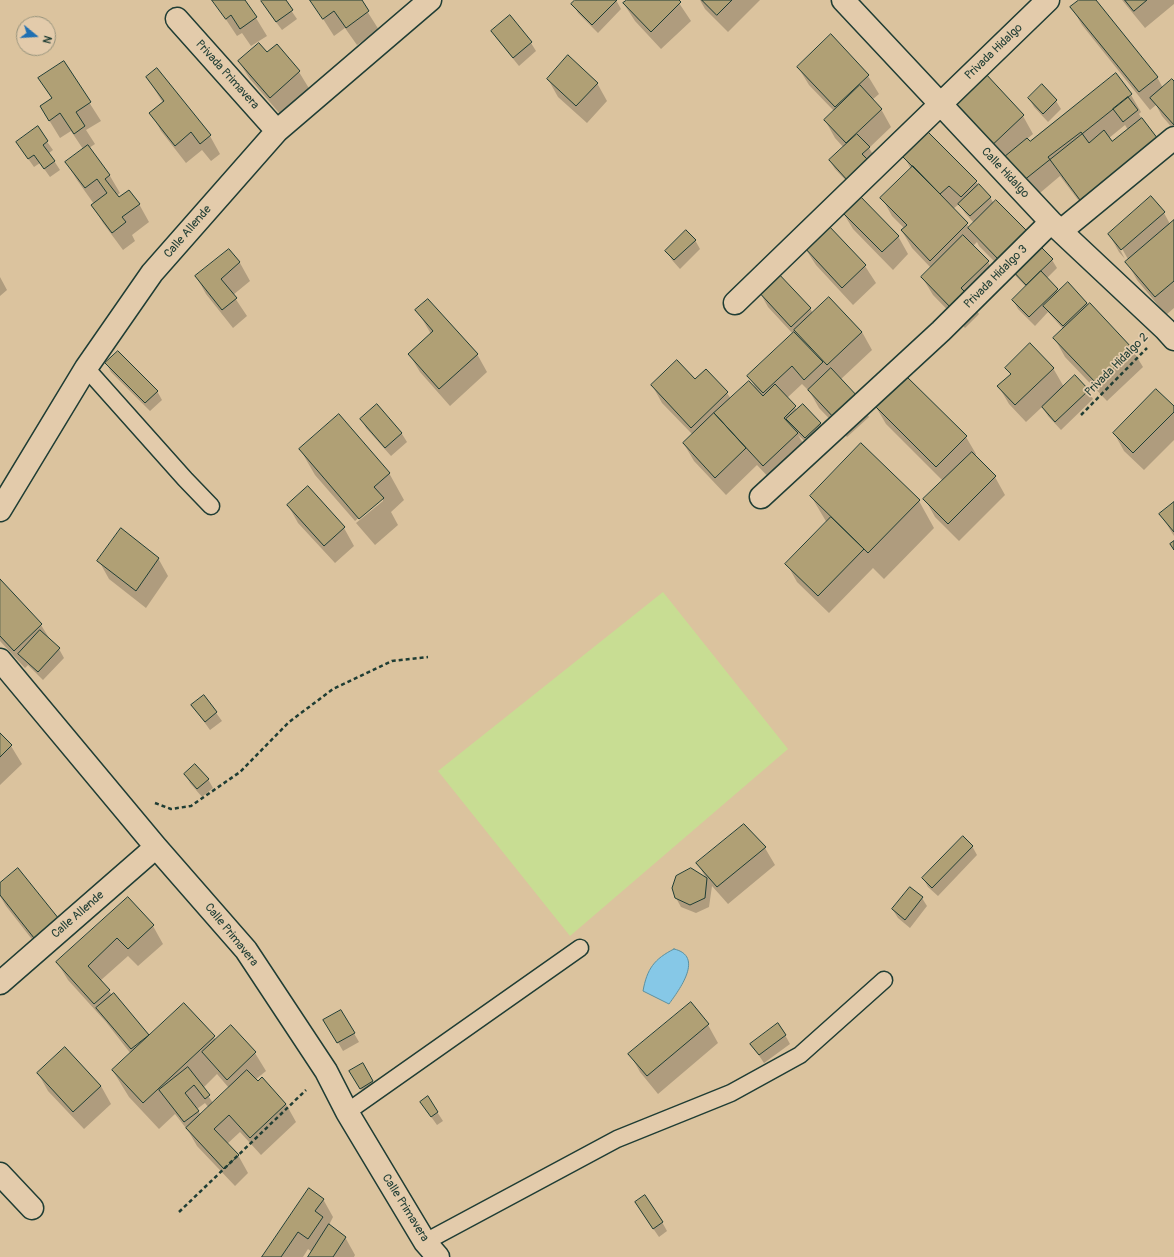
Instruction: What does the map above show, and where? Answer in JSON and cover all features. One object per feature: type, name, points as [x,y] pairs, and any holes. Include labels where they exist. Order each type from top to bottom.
[{"type":"street","name":"Calle Allende","points":[[0,510],[86,368],[152,273],[277,131],[430,0]]},
{"type":"street","name":"Calle Hidalgo","points":[[843,0],[1056,226],[1170,334]]},
{"type":"street","name":"Privada Hidalgo","points":[[735,303],[1048,0]]},
{"type":"street","name":"Privada Primavera","points":[[177,19],[277,131]]},
{"type":"street","name":"Privada Hidalgo 3","points":[[761,497],[1056,226],[1168,142]]},
{"type":"street","name":"Calle Primavera","points":[[0,660],[156,847],[246,950],[326,1071],[347,1112],[432,1249]]},
{"type":"street","name":"Calle Allende","points":[[0,983],[156,847]]},
{"type":"street","points":[[0,1174],[32,1208]]},
{"type":"lane","points":[[86,368],[211,506]]},
{"type":"lane","points":[[347,1112],[580,948]]},
{"type":"lane","points":[[432,1249],[617,1139],[731,1093],[800,1055],[884,980]]},
{"type":"path","name":"Privada Hidalgo 2","points":[[1081,415],[1170,334]]},
{"type":"path","points":[[117,800],[158,803],[171,809],[191,806],[240,772],[289,722],[333,689],[392,661],[428,657]]},
{"type":"path","points":[[179,1212],[326,1071]]},
{"type":"green space","points":[[663,592],[788,749],[570,936],[438,771]]},
{"type":"water","points":[[674,949],[683,953],[688,959],[689,966],[683,982],[669,1004],[643,991],[652,966],[661,957]]},
{"type":"building","points":[[212,0],[245,0],[257,17],[240,29],[231,15],[226,19]]},
{"type":"building","points":[[286,0],[293,10],[276,22],[261,1]]},
{"type":"building","points":[[310,0],[362,0],[369,11],[346,28],[334,11],[323,19]]},
{"type":"building","points":[[575,0],[617,0],[592,25],[571,4]]},
{"type":"building","points":[[627,0],[679,0],[681,2],[651,32],[623,3]]},
{"type":"building","points":[[702,0],[732,0],[717,15]]},
{"type":"building","points":[[1079,0],[1096,0],[1158,77],[1139,92],[1070,7]]},
{"type":"building","points":[[1125,0],[1147,0],[1134,11]]},
{"type":"building","points":[[510,15],[532,42],[513,58],[491,31]]},
{"type":"building","points":[[831,34],[869,75],[835,107],[797,67]]},
{"type":"building","points":[[259,43],[267,52],[277,44],[300,71],[270,98],[238,61]]},
{"type":"building","points":[[568,55],[598,83],[576,106],[547,79]]},
{"type":"building","points":[[64,61],[91,102],[76,112],[85,126],[74,134],[60,113],[49,121],[40,106],[52,98],[38,78]]},
{"type":"building","points":[[157,68],[211,135],[200,144],[191,132],[175,146],[149,113],[164,101],[146,77]]},
{"type":"building","points":[[985,73],[1024,115],[987,150],[948,108]]},
{"type":"building","points":[[1116,73],[1132,94],[1023,181],[1004,157],[1027,138],[1030,141]]},
{"type":"building","points":[[1172,79],[1174,81],[1174,125],[1150,98]]},
{"type":"building","points":[[1042,84],[1057,100],[1043,114],[1028,98]]},
{"type":"building","points":[[860,85],[882,109],[846,143],[824,120]]},
{"type":"building","points":[[1128,97],[1138,110],[1123,122],[1113,109]]},
{"type":"building","points":[[1142,118],[1158,139],[1080,200],[1048,157],[1081,132],[1089,143],[1104,130],[1112,141]]},
{"type":"building","points":[[38,126],[48,141],[43,145],[55,161],[44,169],[34,155],[28,159],[16,142]]},
{"type":"building","points":[[926,130],[977,181],[961,197],[949,186],[940,194],[901,155]]},
{"type":"building","points":[[857,134],[870,147],[862,154],[869,161],[848,181],[829,160]]},
{"type":"building","points":[[88,145],[110,175],[105,179],[119,197],[129,190],[140,204],[122,217],[126,222],[112,233],[91,205],[107,193],[97,179],[85,188],[65,162]]},
{"type":"building","points":[[913,166],[968,223],[930,261],[901,230],[907,225],[880,198]]},
{"type":"building","points":[[979,184],[991,197],[970,216],[958,204]]},
{"type":"building","points":[[858,194],[899,236],[882,252],[841,211]]},
{"type":"building","points":[[1151,196],[1165,212],[1121,250],[1108,234]]},
{"type":"building","points":[[996,200],[1029,233],[1000,261],[968,228]]},
{"type":"building","points":[[1174,220],[1174,281],[1155,297],[1125,262]]},
{"type":"building","points":[[828,225],[866,265],[842,288],[804,247]]},
{"type":"building","points":[[686,230],[696,240],[674,260],[665,251]]},
{"type":"building","points":[[963,235],[989,261],[961,288],[969,296],[954,311],[921,277]]},
{"type":"building","points":[[1036,242],[1053,259],[1026,285],[1010,268]]},
{"type":"building","points":[[229,249],[240,262],[221,279],[237,298],[222,310],[195,276]]},
{"type":"building","points":[[776,271],[811,308],[791,327],[756,289]]},
{"type":"building","points":[[1041,271],[1058,289],[1029,317],[1012,300]]},
{"type":"building","points":[[1068,282],[1087,303],[1063,326],[1043,306]]},
{"type":"building","points":[[829,297],[862,332],[827,365],[794,330]]},
{"type":"building","points":[[428,299],[478,354],[439,389],[408,354],[433,331],[415,310]]},
{"type":"building","points":[[1090,303],[1133,349],[1097,384],[1053,338]]},
{"type":"building","points":[[794,332],[823,362],[804,380],[792,366],[763,393],[747,376]]},
{"type":"building","points":[[1030,343],[1054,368],[1015,405],[997,386],[1011,374],[1005,368]]},
{"type":"building","points":[[118,351],[158,391],[145,403],[105,363]]},
{"type":"building","points":[[677,360],[695,379],[706,369],[728,392],[691,428],[651,385]]},
{"type":"building","points":[[831,368],[859,398],[836,420],[808,390]]},
{"type":"building","points":[[905,375],[967,436],[936,467],[875,406]]},
{"type":"building","points":[[1075,375],[1089,390],[1055,422],[1042,407]]},
{"type":"building","points":[[749,381],[763,396],[775,384],[796,406],[784,418],[798,433],[763,466],[714,413]]},
{"type":"building","points":[[1156,389],[1174,406],[1174,412],[1133,453],[1113,433]]},
{"type":"building","points":[[377,404],[402,433],[385,448],[360,419]]},
{"type":"building","points":[[803,404],[821,423],[805,438],[786,419]]},
{"type":"building","points":[[714,413],[746,448],[715,478],[683,443]]},
{"type":"building","points":[[339,414],[390,473],[374,487],[384,498],[359,519],[299,449]]},
{"type":"building","points":[[861,443],[920,500],[868,553],[810,496]]},
{"type":"building","points":[[972,452],[996,476],[948,524],[923,499]]},
{"type":"building","points":[[308,486],[345,527],[324,546],[287,505]]},
{"type":"building","points":[[1174,502],[1174,532],[1159,514]]},
{"type":"building","points":[[831,517],[864,549],[818,596],[785,564]]},
{"type":"building","points":[[121,528],[159,558],[136,591],[97,561]]},
{"type":"building","points":[[1174,541],[1174,550],[1170,544]]},
{"type":"building","points":[[0,579],[42,624],[14,651],[0,636]]},
{"type":"building","points":[[40,630],[60,648],[38,672],[18,654]]},
{"type":"building","points":[[204,695],[217,712],[205,722],[191,705]]},
{"type":"building","points":[[0,733],[12,745],[0,757]]},
{"type":"building","points":[[195,764],[209,779],[197,789],[184,774]]},
{"type":"building","points":[[744,824],[766,847],[717,887],[696,863]]},
{"type":"building","points":[[963,836],[973,846],[932,888],[922,878]]},
{"type":"building","points":[[18,868],[59,919],[34,938],[0,895],[0,883]]},
{"type":"building","points":[[691,868],[707,878],[705,898],[690,905],[675,898],[672,888],[676,876]]},
{"type":"building","points":[[910,887],[923,897],[905,920],[892,909]]},
{"type":"building","points":[[128,897],[154,925],[128,949],[117,938],[88,966],[110,990],[94,1004],[56,962]]},
{"type":"building","points":[[114,993],[149,1035],[131,1049],[96,1008]]},
{"type":"building","points":[[691,1002],[709,1024],[647,1076],[628,1054]]},
{"type":"building","points":[[184,1003],[215,1036],[143,1103],[112,1070]]},
{"type":"building","points":[[341,1010],[355,1033],[337,1043],[323,1020]]},
{"type":"building","points":[[778,1023],[786,1035],[759,1055],[750,1044]]},
{"type":"building","points":[[231,1025],[256,1052],[227,1080],[202,1052]]},
{"type":"building","points":[[65,1047],[101,1086],[73,1112],[37,1073]]},
{"type":"building","points":[[363,1063],[373,1081],[360,1089],[349,1071]]},
{"type":"building","points":[[188,1067],[210,1095],[205,1099],[194,1085],[185,1093],[199,1111],[184,1122],[159,1090]]},
{"type":"building","points":[[247,1070],[258,1081],[262,1077],[286,1104],[250,1138],[229,1115],[214,1129],[239,1155],[224,1169],[186,1128]]},
{"type":"building","points":[[428,1096],[438,1112],[431,1117],[420,1102]]},
{"type":"building","points":[[309,1188],[324,1199],[315,1211],[323,1217],[308,1239],[298,1232],[281,1257],[262,1257]]},
{"type":"building","points":[[645,1195],[663,1222],[653,1229],[635,1202]]},
{"type":"building","points":[[329,1224],[346,1237],[333,1257],[308,1257]]}]
